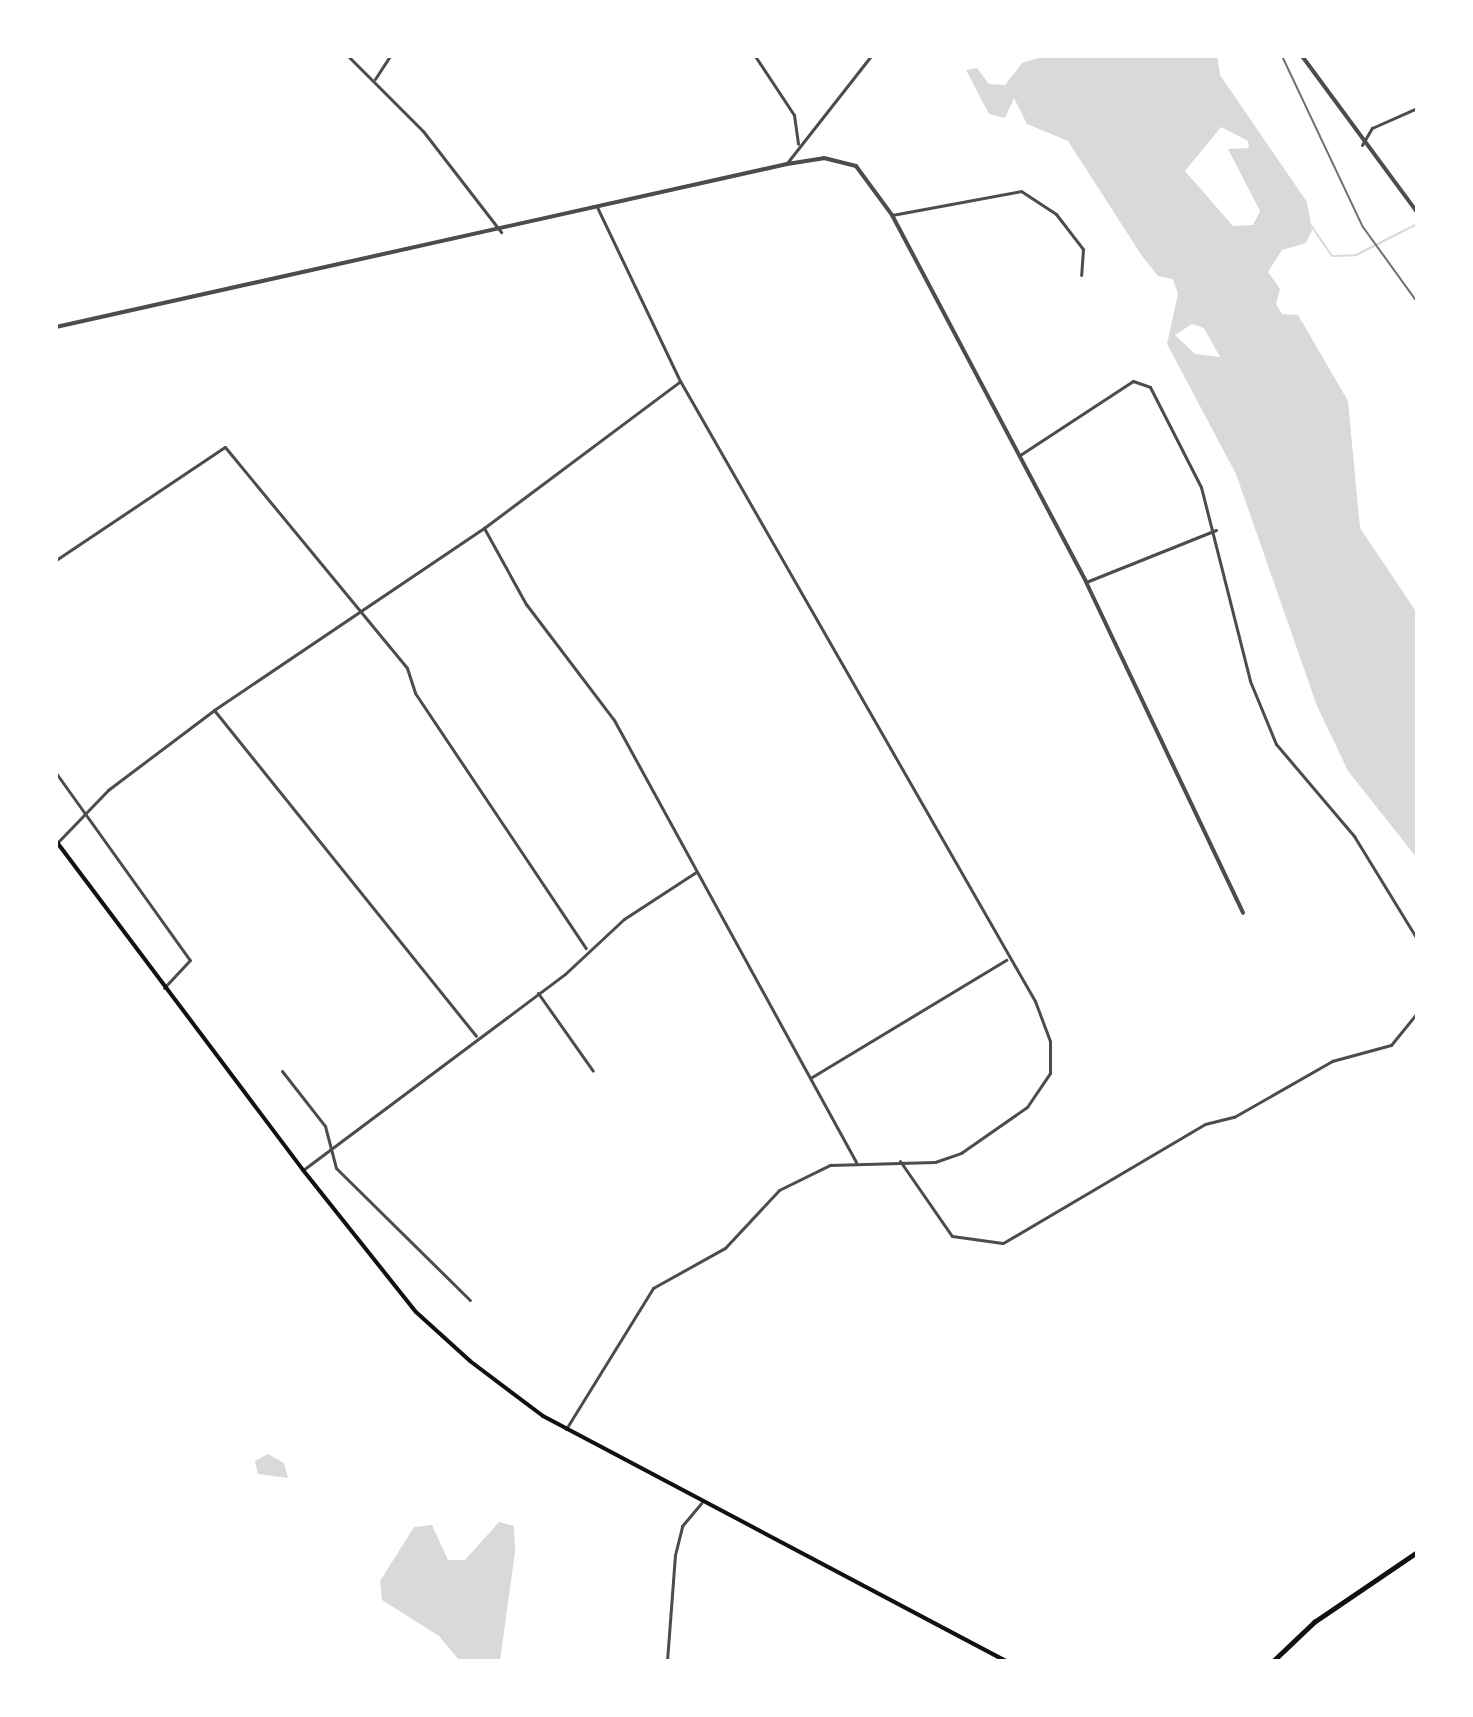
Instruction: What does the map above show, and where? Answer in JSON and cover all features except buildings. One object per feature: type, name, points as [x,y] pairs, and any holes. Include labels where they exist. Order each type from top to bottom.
[{"type":"highway","points":[[1273,1661],[1314,1622],[1417,1552]]},
{"type":"main road","points":[[57,842],[303,1170],[416,1312],[470,1361],[566,1429],[701,1503],[1006,1661]]},
{"type":"street","points":[[348,56],[375,79],[501,232]]},
{"type":"street","points":[[375,79],[390,56]]},
{"type":"street","points":[[755,56],[794,115],[798,146]]},
{"type":"street","points":[[787,164],[871,56]]},
{"type":"street","points":[[1302,56],[1362,145],[1417,212]]},
{"type":"street","points":[[1362,145],[1372,128],[1417,108]]},
{"type":"street","points":[[56,327],[501,232],[787,164],[824,158],[856,166],[892,215],[1086,582],[1243,913]]},
{"type":"street","points":[[892,215],[1021,191],[1056,214],[1083,249],[1081,275]]},
{"type":"street","points":[[566,1429],[653,1288],[725,1248],[779,1190],[805,1174],[856,1162],[935,1162],[989,1140],[1027,1107],[1050,1073],[1050,1041],[1035,1001],[1006,960],[680,381],[598,209]]},
{"type":"street","points":[[57,842],[86,813],[214,710],[331,634],[357,608],[484,528],[680,381]]},
{"type":"street","points":[[1020,455],[1133,381],[1150,387],[1175,425],[1216,530],[1250,681],[1276,744],[1354,836],[1417,939]]},
{"type":"street","points":[[56,560],[225,447],[407,668],[415,693],[586,948]]},
{"type":"street","points":[[484,528],[526,604],[614,720],[856,1162]]},
{"type":"street","points":[[1086,582],[1216,530]]},
{"type":"street","points":[[214,710],[476,1036]]},
{"type":"street","points":[[56,773],[190,960],[164,988]]},
{"type":"street","points":[[303,1170],[476,1036],[538,993],[586,948],[696,872]]},
{"type":"street","points":[[812,1077],[1006,960]]},
{"type":"street","points":[[538,993],[593,1071]]},
{"type":"street","points":[[899,1161],[952,1236],[1003,1243],[1205,1124],[1234,1117],[1332,1061],[1391,1045],[1417,1013]]},
{"type":"street","points":[[282,1071],[325,1126],[336,1168],[381,1219],[470,1300]]},
{"type":"street","points":[[667,1661],[675,1555],[682,1526],[701,1503]]},
{"type":"shaded area","points":[[1044,56],[1217,56],[1220,75],[1307,202],[1312,230],[1306,243],[1282,250],[1268,272],[1280,289],[1276,304],[1282,314],[1298,315],[1348,401],[1360,528],[1417,613],[1417,858],[1348,771],[1317,706],[1236,474],[1167,344],[1178,294],[1173,279],[1158,276],[1142,256],[1068,141],[1027,124],[1014,98],[1005,118],[989,114],[966,70],[977,68],[989,84],[1005,85],[1022,63]],"holes":[[[1221,127],[1248,141],[1249,148],[1228,149],[1260,211],[1253,225],[1233,226],[1185,171]],[[1192,324],[1204,328],[1220,357],[1195,354],[1175,335]]]},
{"type":"shaded area","points":[[268,1454],[284,1463],[288,1478],[258,1474],[255,1461]]},
{"type":"shaded area","points":[[499,1522],[514,1526],[515,1552],[500,1661],[460,1661],[439,1636],[382,1600],[380,1581],[414,1527],[432,1525],[448,1560],[465,1560]]},
{"type":"waterway","points":[[1308,221],[1332,256],[1356,255],[1417,224]]},
{"type":"railway","points":[[1282,56],[1363,227],[1417,302]]}]
